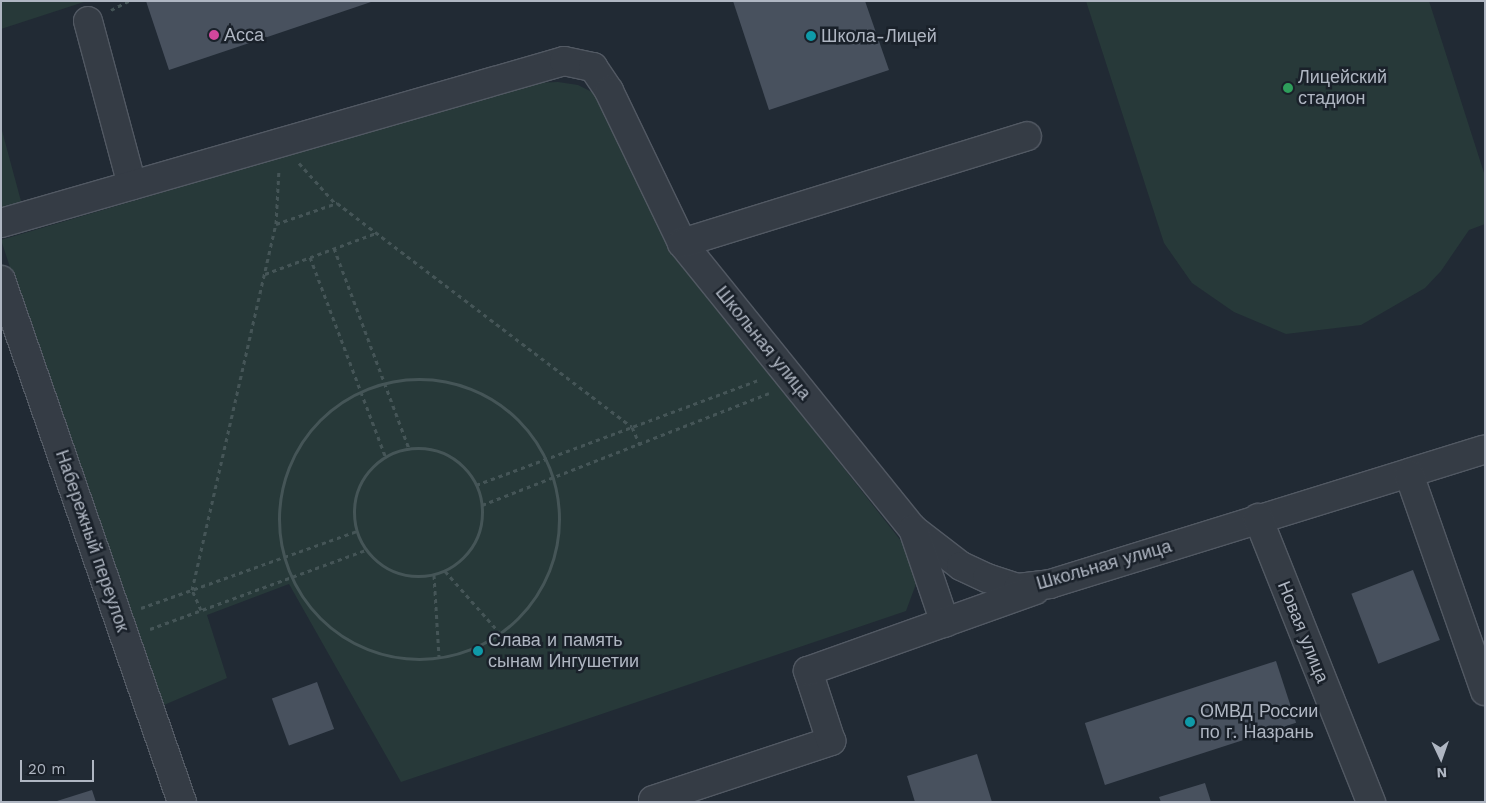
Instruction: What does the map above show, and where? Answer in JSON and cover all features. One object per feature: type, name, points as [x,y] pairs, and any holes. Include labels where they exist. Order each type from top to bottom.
[{"type":"street","points":[[88,21],[132,185]]},
{"type":"street","name":"Школьная улица","points":[[280,143],[564,61],[594,67],[609,91],[682,243],[913,529],[961,566],[987,578],[1018,588],[1050,584],[1258,518],[1410,474],[1485,449]]},
{"type":"street","points":[[682,243],[1027,136]]},
{"type":"street","points":[[1,223],[280,143]]},
{"type":"street","name":"Набережный переулок","points":[[1,280],[182,802]]},
{"type":"street","points":[[1410,474],[1485,691]]},
{"type":"street","name":"Новая улица","points":[[1258,518],[1371,802]]},
{"type":"street","points":[[913,529],[944,623]]},
{"type":"street","points":[[653,800],[831,741],[808,671],[1050,584]]},
{"type":"path","points":[[280,143],[335,203],[632,427],[640,445]]},
{"type":"path","points":[[200,610],[192,590],[276,224],[280,143]]},
{"type":"path","points":[[276,224],[335,203]]},
{"type":"path","points":[[265,274],[376,233]]},
{"type":"path","points":[[334,248],[409,449]]},
{"type":"path","points":[[310,257],[386,458]]},
{"type":"path","points":[[476,485],[632,427],[790,376]]},
{"type":"path","points":[[482,505],[640,445],[790,376]]},
{"type":"path","points":[[432,379],[479,392],[519,420],[547,459],[554,479],[560,525],[550,571],[526,611],[490,640],[439,657],[399,658],[354,644],[317,616],[291,577],[284,558],[278,518],[284,479],[301,443],[327,413],[360,391],[384,383],[432,379]]},
{"type":"path","points":[[409,449],[434,450],[453,458],[469,472],[476,485],[482,505],[481,530],[472,549],[458,564],[445,571],[418,577],[396,573],[377,562],[366,550],[357,531],[354,503],[361,482],[375,465],[386,458],[409,449]]},
{"type":"path","points":[[122,627],[192,590],[357,531]]},
{"type":"path","points":[[122,627],[200,610],[366,550]]},
{"type":"path","points":[[445,571],[499,632]]},
{"type":"path","points":[[434,574],[439,657]]},
{"type":"shaded area","points":[[1,1],[87,1],[1,29]]},
{"type":"shaded area","points":[[1086,1],[1429,1],[1485,176],[1485,224],[1469,230],[1441,271],[1425,288],[1361,325],[1286,334],[1234,312],[1192,283],[1164,243]]},
{"type":"shaded area","points":[[558,82],[578,85],[594,93],[610,115],[664,240],[905,546],[920,573],[906,611],[401,782],[289,584],[207,615],[227,678],[157,708],[1,240],[533,83]]},
{"type":"shaded area","points":[[1,127],[25,216],[1,223]]},
{"type":"building","name":"Асса","points":[[146,1],[371,1],[371,2],[169,70]]},
{"type":"building","name":"Школа-Лицей","points":[[733,1],[865,1],[889,70],[769,110]]},
{"type":"building","points":[[1413,570],[1440,640],[1378,664],[1351,594]]},
{"type":"building","name":"ОМВД России по г. Назрань","points":[[1276,661],[1296,723],[1105,785],[1085,723]]},
{"type":"building","points":[[317,682],[334,729],[289,745],[272,698]]},
{"type":"building","points":[[977,754],[992,802],[915,802],[907,776]]},
{"type":"building","points":[[1205,783],[1211,802],[1161,802],[1159,797]]},
{"type":"building","points":[[92,790],[96,802],[57,802],[57,801]]},
{"type":"place","name":"Асса","points":[[214,35]]},
{"type":"place","name":"Школа-Лицей","points":[[811,36]]},
{"type":"place","name":"Лицейский стадион","points":[[1288,88]]},
{"type":"place","name":"Слава и память сынам Ингушетии","points":[[478,651]]},
{"type":"place","name":"ОМВД России по г. Назрань","points":[[1190,722]]}]
